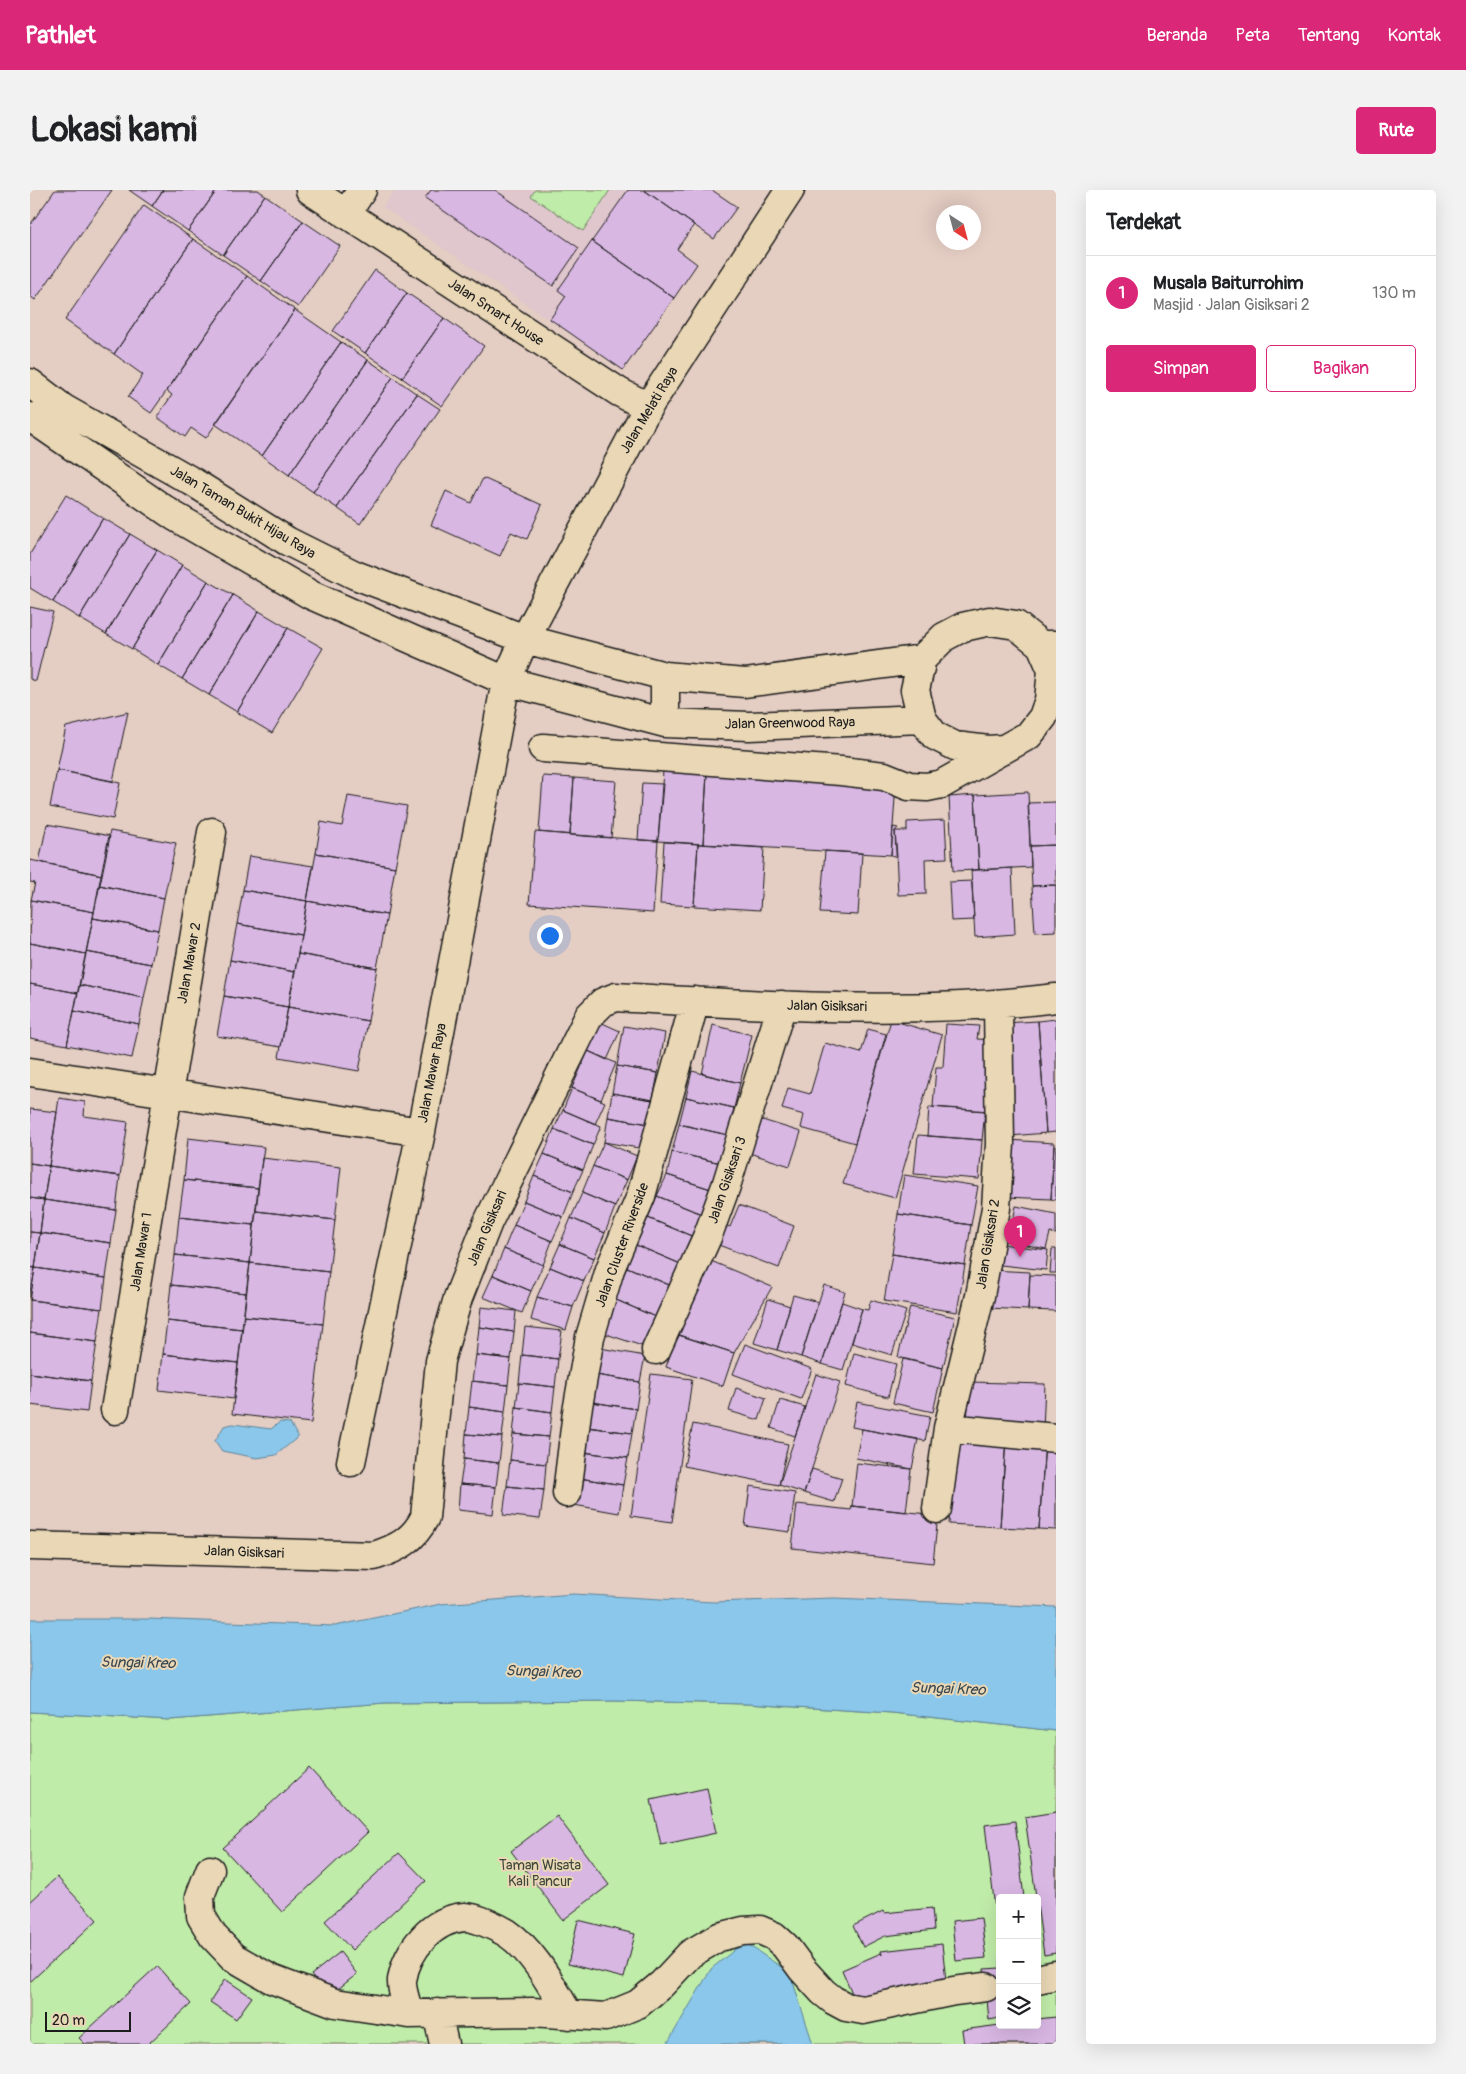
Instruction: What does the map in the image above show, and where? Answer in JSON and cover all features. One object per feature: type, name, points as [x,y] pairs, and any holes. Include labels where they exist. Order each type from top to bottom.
[{"type":"street","name":"Jalan Smart House","points":[[310,190],[619,392],[648,407]]},
{"type":"street","points":[[346,214],[362,190]]},
{"type":"street","name":"Jalan Melati Raya","points":[[506,681],[525,640],[648,407],[790,190]]},
{"type":"street","name":"Jalan Taman Bukit Hijau Raya","points":[[30,383],[64,409],[193,482],[287,542],[355,575],[525,640]]},
{"type":"street","points":[[30,417],[174,516],[311,595],[506,681]]},
{"type":"street","points":[[174,516],[193,482]]},
{"type":"street","points":[[543,748],[841,771],[884,776],[909,786],[927,787],[942,784],[1029,735],[1050,717],[1049,700],[1052,670],[1049,645],[1016,625],[990,621],[963,627],[944,636],[922,660],[915,690],[922,719],[935,736],[955,746],[988,750],[1004,749]]},
{"type":"street","points":[[525,640],[665,676],[745,683],[922,660]]},
{"type":"street","points":[[665,676],[665,723]]},
{"type":"street","name":"Jalan Greenwood Raya","points":[[506,681],[665,723],[749,726],[922,719]]},
{"type":"street","name":"Jalan Mawar Raya","points":[[350,1462],[421,1132],[506,681]]},
{"type":"street","name":"Jalan Mawar 2","points":[[167,1093],[212,832]]},
{"type":"street","name":"Jalan Gisiksari","points":[[30,1546],[374,1556],[396,1549],[406,1541],[419,1528],[425,1516],[440,1361],[458,1298],[488,1222],[589,1016],[603,1002],[616,997],[782,1005],[882,1007],[998,1005],[1056,998]]},
{"type":"street","name":"Jalan Cluster Riverside","points":[[568,1493],[577,1412],[590,1337],[610,1270],[641,1196],[695,1001]]},
{"type":"street","name":"Jalan Gisiksari 3","points":[[656,1350],[708,1235],[726,1186],[782,1005]]},
{"type":"street","name":"Jalan Gisiksari 2","points":[[936,1509],[948,1428],[980,1296],[996,1208],[1000,1144],[998,1005]]},
{"type":"street","points":[[30,1072],[421,1132]]},
{"type":"street","name":"Jalan Mawar 1","points":[[115,1410],[167,1093]]},
{"type":"street","points":[[948,1428],[1056,1438]]},
{"type":"street","points":[[210,1870],[200,1896],[201,1916],[213,1936],[233,1957],[271,1979],[335,2003],[409,2014],[532,2012],[606,2016],[638,2004],[662,1984],[690,1954],[720,1937],[743,1930],[760,1930],[774,1936],[785,1946],[802,1969],[823,1992],[833,2000],[846,2006],[863,2010],[954,1991],[986,1987]]},
{"type":"street","points":[[409,2014],[402,1982],[410,1956],[419,1942],[439,1924],[465,1917],[492,1925],[509,1934],[530,1955],[569,2014]]},
{"type":"street","points":[[1041,1978],[1056,1975]]},
{"type":"street","points":[[437,2014],[444,2044]]},
{"type":"shaded area","points":[[395,190],[628,190],[592,241],[674,298],[623,370],[383,207]]},
{"type":"green space","points":[[535,190],[610,190],[583,231],[531,196]]},
{"type":"green space","name":"Taman Wisata Kali Pancur","points":[[616,1701],[746,1704],[892,1713],[1056,1731],[1056,2044],[30,2044],[30,1712],[170,1720],[385,1703]]},
{"type":"water","points":[[280,1422],[290,1423],[298,1437],[276,1455],[257,1458],[222,1451],[215,1441],[224,1426],[233,1424],[271,1429]]},
{"type":"water","name":"Sungai Kreo","points":[[574,1594],[713,1602],[834,1598],[1056,1607],[1056,1731],[892,1713],[746,1704],[616,1701],[385,1703],[170,1720],[30,1712],[30,1619],[148,1619],[335,1626],[441,1604]]},
{"type":"water","points":[[744,1942],[790,1973],[813,2044],[667,2044],[711,1969]]},
{"type":"building","points":[[55,190],[112,190],[35,300],[30,296],[30,225]]},
{"type":"building","points":[[129,190],[163,190],[152,206]]},
{"type":"building","points":[[163,190],[217,190],[188,231],[152,206]]},
{"type":"building","points":[[217,190],[258,190],[265,195],[223,255],[188,231]]},
{"type":"building","points":[[431,190],[495,190],[579,248],[553,286],[425,198]]},
{"type":"building","points":[[628,190],[644,190],[694,225],[677,249],[697,264],[674,298],[592,241]]},
{"type":"building","points":[[644,190],[712,190],[737,207],[714,239]]},
{"type":"building","points":[[265,195],[303,221],[261,281],[223,255]]},
{"type":"building","points":[[144,205],[193,239],[114,354],[65,320]]},
{"type":"building","points":[[303,221],[340,246],[298,307],[261,281]]},
{"type":"building","points":[[193,239],[247,276],[151,413],[128,397],[143,375],[114,354]]},
{"type":"building","points":[[592,241],[674,298],[623,370],[550,319],[566,296],[558,290]]},
{"type":"building","points":[[375,270],[407,293],[365,353],[333,331]]},
{"type":"building","points":[[247,276],[295,310],[206,438],[191,428],[185,437],[157,417],[172,395],[167,391]]},
{"type":"building","points":[[407,293],[444,318],[402,378],[365,353]]},
{"type":"building","points":[[295,310],[341,342],[262,456],[215,424]]},
{"type":"building","points":[[444,318],[484,346],[442,406],[402,378]]},
{"type":"building","points":[[341,342],[368,360],[289,475],[262,456]]},
{"type":"building","points":[[368,360],[393,377],[313,492],[289,475]]},
{"type":"building","points":[[393,377],[417,394],[337,508],[313,492]]},
{"type":"building","points":[[417,394],[440,409],[360,524],[337,508]]},
{"type":"building","points":[[483,478],[542,505],[527,539],[511,532],[500,556],[431,525],[446,491],[471,503]]},
{"type":"building","points":[[66,495],[103,518],[53,602],[30,588],[30,554]]},
{"type":"building","points":[[103,518],[130,534],[79,618],[53,602]]},
{"type":"building","points":[[130,534],[157,550],[106,634],[79,618]]},
{"type":"building","points":[[157,550],[182,565],[132,649],[106,634]]},
{"type":"building","points":[[182,565],[208,581],[158,665],[132,649]]},
{"type":"building","points":[[208,581],[233,595],[182,679],[158,665]]},
{"type":"building","points":[[233,595],[259,611],[209,695],[182,679]]},
{"type":"building","points":[[30,607],[53,612],[36,681],[30,679]]},
{"type":"building","points":[[259,611],[288,628],[237,712],[209,695]]},
{"type":"building","points":[[288,628],[323,648],[272,733],[237,712]]},
{"type":"building","points":[[128,712],[113,781],[57,770],[66,727]]},
{"type":"building","points":[[57,770],[120,783],[113,819],[50,807]]},
{"type":"building","points":[[663,771],[707,773],[703,844],[658,841]]},
{"type":"building","points":[[707,773],[896,784],[891,855],[703,844]]},
{"type":"building","points":[[543,776],[574,778],[570,835],[539,832]]},
{"type":"building","points":[[574,778],[616,781],[611,838],[570,835]]},
{"type":"building","points":[[642,783],[663,784],[658,841],[638,840]]},
{"type":"building","points":[[1028,792],[1031,867],[979,870],[975,795]]},
{"type":"building","points":[[975,795],[979,870],[953,871],[949,797]]},
{"type":"building","points":[[348,796],[407,806],[395,867],[316,853],[321,822],[342,826]]},
{"type":"building","points":[[1056,802],[1056,845],[1030,846],[1028,803]]},
{"type":"building","points":[[945,820],[947,858],[925,859],[926,894],[898,895],[895,831],[907,831],[907,822]]},
{"type":"building","points":[[47,824],[110,836],[102,875],[39,862]]},
{"type":"building","points":[[893,827],[898,828],[895,831],[897,857],[891,855]]},
{"type":"building","points":[[110,831],[176,843],[164,898],[99,885]]},
{"type":"building","points":[[535,832],[658,841],[653,913],[529,904]]},
{"type":"building","points":[[664,842],[698,844],[694,906],[660,904]]},
{"type":"building","points":[[698,844],[764,848],[760,910],[694,906]]},
{"type":"building","points":[[1056,845],[1056,885],[1032,886],[1030,846]]},
{"type":"building","points":[[825,851],[862,853],[858,915],[820,913]]},
{"type":"building","points":[[316,853],[395,867],[387,915],[307,901]]},
{"type":"building","points":[[249,856],[313,866],[307,901],[243,890]]},
{"type":"building","points":[[30,860],[102,875],[94,912],[31,900],[35,883],[30,882]]},
{"type":"building","points":[[1012,868],[1015,934],[975,937],[971,870]]},
{"type":"building","points":[[972,881],[974,920],[951,921],[949,882]]},
{"type":"building","points":[[99,885],[164,898],[158,930],[93,918]]},
{"type":"building","points":[[1056,885],[1056,932],[1035,933],[1032,886]]},
{"type":"building","points":[[243,890],[307,901],[301,935],[237,924]]},
{"type":"building","points":[[31,900],[94,912],[86,954],[30,943]]},
{"type":"building","points":[[307,901],[387,915],[377,968],[298,954]]},
{"type":"building","points":[[93,918],[158,930],[151,964],[86,952]]},
{"type":"building","points":[[237,924],[301,935],[295,972],[230,960]]},
{"type":"building","points":[[30,943],[86,954],[78,993],[30,984]]},
{"type":"building","points":[[86,952],[151,964],[144,998],[79,985]]},
{"type":"building","points":[[298,954],[377,968],[368,1021],[288,1007]]},
{"type":"building","points":[[230,960],[295,972],[288,1007],[224,996]]},
{"type":"building","points":[[30,984],[78,993],[67,1045],[30,1038]]},
{"type":"building","points":[[79,985],[144,998],[139,1024],[74,1011]]},
{"type":"building","points":[[224,996],[288,1007],[281,1047],[217,1036]]},
{"type":"building","points":[[288,1007],[368,1021],[359,1071],[279,1057]]},
{"type":"building","points":[[74,1011],[139,1024],[132,1058],[67,1045]]},
{"type":"building","points":[[1056,1019],[1056,1132],[1046,1133],[1038,1021]]},
{"type":"building","points":[[891,1020],[942,1035],[895,1198],[843,1184]]},
{"type":"building","points":[[1038,1021],[1046,1133],[1010,1136],[1003,1023]]},
{"type":"building","points":[[600,1022],[620,1031],[607,1060],[588,1051]]},
{"type":"building","points":[[946,1024],[979,1026],[977,1039],[995,1040],[990,1111],[933,1107],[936,1067],[943,1067]]},
{"type":"building","points":[[713,1025],[752,1035],[740,1083],[702,1074]]},
{"type":"building","points":[[624,1026],[665,1033],[658,1073],[617,1066]]},
{"type":"building","points":[[868,1029],[886,1034],[855,1143],[801,1128],[804,1115],[782,1109],[788,1088],[810,1094],[825,1043],[861,1053]]},
{"type":"building","points":[[588,1051],[616,1063],[601,1100],[572,1088]]},
{"type":"building","points":[[617,1066],[658,1073],[653,1100],[612,1093]]},
{"type":"building","points":[[692,1071],[740,1083],[734,1108],[686,1097]]},
{"type":"building","points":[[572,1088],[605,1102],[595,1124],[563,1110]]},
{"type":"building","points":[[612,1093],[653,1100],[649,1124],[608,1117]]},
{"type":"building","points":[[686,1097],[734,1108],[728,1135],[679,1124]]},
{"type":"building","points":[[59,1098],[85,1102],[84,1116],[128,1122],[120,1176],[49,1166]]},
{"type":"building","points":[[929,1107],[985,1111],[982,1140],[927,1136]]},
{"type":"building","points":[[30,1109],[57,1112],[49,1166],[30,1163]]},
{"type":"building","points":[[563,1110],[601,1126],[593,1145],[554,1129]]},
{"type":"building","points":[[608,1117],[649,1124],[644,1149],[604,1142]]},
{"type":"building","points":[[756,1118],[801,1132],[790,1166],[746,1152]]},
{"type":"building","points":[[679,1124],[728,1135],[721,1163],[672,1152]]},
{"type":"building","points":[[554,1129],[593,1145],[583,1170],[544,1154]]},
{"type":"building","points":[[918,1135],[982,1140],[979,1179],[914,1174]]},
{"type":"building","points":[[188,1138],[264,1147],[258,1188],[184,1180]]},
{"type":"building","points":[[1008,1140],[1054,1143],[1051,1199],[1005,1197]]},
{"type":"building","points":[[604,1142],[637,1156],[627,1180],[593,1166]]},
{"type":"building","points":[[1054,1146],[1056,1146],[1056,1200],[1051,1199]]},
{"type":"building","points":[[672,1152],[721,1163],[714,1190],[667,1175]]},
{"type":"building","points":[[544,1154],[583,1170],[573,1192],[534,1176]]},
{"type":"building","points":[[262,1158],[341,1167],[335,1220],[256,1211]]},
{"type":"building","points":[[30,1163],[49,1166],[44,1200],[30,1198]]},
{"type":"building","points":[[49,1166],[120,1176],[116,1210],[44,1200]]},
{"type":"building","points":[[593,1166],[627,1180],[615,1207],[582,1193]]},
{"type":"building","points":[[667,1175],[714,1190],[704,1215],[657,1196]]},
{"type":"building","points":[[904,1175],[978,1186],[971,1225],[898,1214]]},
{"type":"building","points":[[534,1176],[573,1192],[563,1217],[524,1201]]},
{"type":"building","points":[[184,1180],[258,1188],[254,1225],[179,1217]]},
{"type":"building","points":[[582,1193],[615,1207],[605,1233],[571,1218]]},
{"type":"building","points":[[657,1196],[704,1215],[694,1237],[648,1218]]},
{"type":"building","points":[[30,1198],[44,1200],[40,1233],[30,1232]]},
{"type":"building","points":[[44,1200],[116,1210],[111,1243],[40,1233]]},
{"type":"building","points":[[524,1201],[563,1217],[552,1241],[514,1225]]},
{"type":"building","points":[[739,1205],[794,1226],[779,1268],[716,1244],[723,1224],[730,1227]]},
{"type":"building","points":[[1016,1206],[1056,1214],[1056,1234],[1050,1233],[1046,1249],[1009,1241]]},
{"type":"building","points":[[256,1211],[335,1220],[329,1272],[250,1263]]},
{"type":"building","points":[[898,1214],[971,1225],[965,1265],[892,1254]]},
{"type":"building","points":[[179,1217],[254,1225],[250,1263],[175,1255]]},
{"type":"building","points":[[571,1218],[605,1233],[594,1258],[560,1244]]},
{"type":"building","points":[[648,1218],[694,1237],[683,1265],[636,1245]]},
{"type":"building","points":[[514,1225],[552,1241],[543,1265],[504,1249]]},
{"type":"building","points":[[30,1232],[40,1233],[35,1268],[30,1267]]},
{"type":"building","points":[[40,1233],[111,1243],[106,1278],[35,1268]]},
{"type":"building","points":[[994,1243],[1048,1250],[1046,1270],[992,1264]]},
{"type":"building","points":[[560,1244],[594,1258],[584,1281],[550,1267]]},
{"type":"building","points":[[636,1245],[683,1265],[674,1287],[627,1267]]},
{"type":"building","points":[[504,1249],[543,1265],[531,1291],[493,1275]]},
{"type":"building","points":[[1052,1249],[1056,1249],[1056,1273],[1050,1273]]},
{"type":"building","points":[[892,1254],[965,1265],[957,1312],[884,1301]]},
{"type":"building","points":[[175,1255],[250,1263],[246,1293],[171,1285]]},
{"type":"building","points":[[704,1258],[772,1287],[734,1353],[672,1333]]},
{"type":"building","points":[[250,1263],[329,1272],[323,1324],[244,1316]]},
{"type":"building","points":[[30,1267],[35,1268],[30,1300]]},
{"type":"building","points":[[550,1267],[584,1281],[573,1307],[537,1297]]},
{"type":"building","points":[[627,1267],[674,1287],[660,1319],[614,1299]]},
{"type":"building","points":[[35,1268],[106,1278],[102,1309],[30,1300]]},
{"type":"building","points":[[990,1270],[1030,1272],[1028,1310],[988,1308]]},
{"type":"building","points":[[493,1275],[531,1291],[522,1313],[483,1297]]},
{"type":"building","points":[[1030,1275],[1056,1276],[1056,1311],[1028,1310]]},
{"type":"building","points":[[171,1285],[246,1293],[242,1329],[167,1321]]},
{"type":"building","points":[[824,1285],[845,1292],[822,1364],[801,1357]]},
{"type":"building","points":[[793,1295],[818,1302],[801,1357],[777,1350]]},
{"type":"building","points":[[537,1297],[573,1307],[566,1330],[531,1320]]},
{"type":"building","points":[[614,1299],[660,1319],[648,1348],[600,1332]]},
{"type":"building","points":[[768,1299],[790,1306],[777,1350],[754,1343]]},
{"type":"building","points":[[30,1300],[102,1309],[97,1342],[30,1333]]},
{"type":"building","points":[[871,1300],[906,1311],[892,1355],[852,1343],[862,1309],[868,1310]]},
{"type":"building","points":[[842,1302],[862,1309],[843,1370],[822,1364]]},
{"type":"building","points":[[481,1307],[516,1311],[514,1332],[479,1327]]},
{"type":"building","points":[[910,1307],[955,1317],[943,1368],[898,1357]]},
{"type":"building","points":[[244,1316],[323,1324],[311,1423],[232,1414]]},
{"type":"building","points":[[167,1321],[242,1329],[238,1363],[163,1354]]},
{"type":"building","points":[[479,1327],[514,1332],[511,1359],[476,1355]]},
{"type":"building","points":[[525,1327],[562,1331],[558,1359],[522,1355]]},
{"type":"building","points":[[30,1333],[97,1342],[91,1381],[30,1373]]},
{"type":"building","points":[[677,1334],[734,1353],[723,1386],[666,1367]]},
{"type":"building","points":[[745,1344],[812,1369],[801,1399],[733,1374]]},
{"type":"building","points":[[600,1348],[645,1356],[640,1382],[596,1375]]},
{"type":"building","points":[[854,1353],[896,1364],[888,1397],[846,1386]]},
{"type":"building","points":[[163,1354],[238,1363],[234,1399],[159,1390]]},
{"type":"building","points":[[476,1355],[511,1359],[508,1385],[472,1381]]},
{"type":"building","points":[[522,1355],[558,1359],[555,1387],[519,1383]]},
{"type":"building","points":[[903,1359],[943,1368],[933,1412],[893,1403]]},
{"type":"building","points":[[30,1373],[91,1381],[87,1412],[30,1405]]},
{"type":"building","points":[[651,1374],[692,1379],[672,1522],[631,1516]]},
{"type":"building","points":[[816,1374],[840,1382],[804,1493],[779,1485]]},
{"type":"building","points":[[596,1375],[640,1382],[636,1409],[592,1402]]},
{"type":"building","points":[[472,1381],[508,1385],[505,1412],[469,1407]]},
{"type":"building","points":[[969,1382],[1045,1384],[1043,1430],[967,1427]]},
{"type":"building","points":[[519,1383],[555,1387],[552,1412],[516,1407]]},
{"type":"building","points":[[736,1388],[766,1398],[759,1420],[729,1411]]},
{"type":"building","points":[[780,1400],[805,1407],[795,1436],[771,1428]]},
{"type":"building","points":[[592,1402],[636,1409],[632,1433],[587,1427]]},
{"type":"building","points":[[857,1402],[930,1416],[925,1441],[852,1427]]},
{"type":"building","points":[[469,1407],[505,1412],[502,1437],[466,1434]]},
{"type":"building","points":[[516,1407],[552,1412],[549,1437],[513,1434]]},
{"type":"building","points":[[693,1424],[788,1444],[779,1485],[684,1466]]},
{"type":"building","points":[[587,1427],[632,1433],[628,1458],[583,1452]]},
{"type":"building","points":[[862,1429],[918,1439],[912,1469],[856,1458]]},
{"type":"building","points":[[466,1434],[502,1437],[499,1463],[464,1459]]},
{"type":"building","points":[[513,1434],[549,1437],[546,1464],[510,1460]]},
{"type":"building","points":[[955,1436],[1006,1439],[1000,1527],[949,1524]]},
{"type":"building","points":[[1006,1439],[1045,1442],[1039,1529],[1000,1527]]},
{"type":"building","points":[[1045,1442],[1056,1442],[1056,1530],[1039,1529]]},
{"type":"building","points":[[583,1452],[628,1458],[623,1485],[579,1478]]},
{"type":"building","points":[[464,1459],[499,1463],[496,1487],[460,1484]]},
{"type":"building","points":[[510,1460],[546,1464],[544,1490],[507,1486]]},
{"type":"building","points":[[857,1463],[911,1469],[906,1512],[852,1506]]},
{"type":"building","points":[[812,1469],[842,1478],[834,1502],[804,1493]]},
{"type":"building","points":[[579,1478],[623,1485],[619,1513],[574,1505]]},
{"type":"building","points":[[460,1484],[496,1487],[493,1514],[458,1510]]},
{"type":"building","points":[[507,1486],[544,1490],[540,1519],[503,1515]]},
{"type":"building","points":[[750,1486],[795,1493],[790,1532],[745,1526]]},
{"type":"building","points":[[797,1504],[851,1510],[852,1506],[938,1515],[933,1563],[792,1548]]},
{"type":"building","points":[[309,1768],[368,1832],[282,1912],[223,1848]]},
{"type":"building","points":[[707,1788],[716,1833],[661,1845],[651,1800]]},
{"type":"building","points":[[1056,1812],[1056,1953],[1044,1955],[1041,1933],[1041,1894],[1036,1894],[1025,1817]]},
{"type":"building","points":[[557,1816],[609,1885],[563,1920],[511,1851]]},
{"type":"building","points":[[1015,1821],[1024,1894],[996,1894],[996,1917],[985,1825]]},
{"type":"building","points":[[399,1853],[426,1881],[352,1950],[325,1921]]},
{"type":"building","points":[[57,1877],[97,1920],[30,1982],[30,1902]]},
{"type":"building","points":[[932,1908],[934,1930],[885,1936],[863,1947],[853,1926],[883,1911],[884,1913]]},
{"type":"building","points":[[981,1918],[986,1958],[956,1961],[952,1921]]},
{"type":"building","points":[[578,1920],[635,1934],[624,1978],[568,1964]]},
{"type":"building","points":[[942,1944],[947,1990],[858,2007],[842,1970],[881,1953],[882,1955],[881,1951]]},
{"type":"building","points":[[340,1952],[357,1974],[328,1997],[311,1975]]},
{"type":"building","points":[[157,1966],[191,2004],[148,2044],[85,2044],[79,2038]]},
{"type":"building","points":[[996,1968],[996,2019],[989,2020],[984,1969]]},
{"type":"building","points":[[225,1979],[252,1997],[236,2019],[210,2002]]},
{"type":"building","points":[[1056,2017],[1056,2044],[964,2044],[962,2030],[996,2026],[996,2029],[1041,2029],[1041,2019]]},
{"type":"place","name":"Musala Baiturrohim","points":[[1020,1257]]}]
